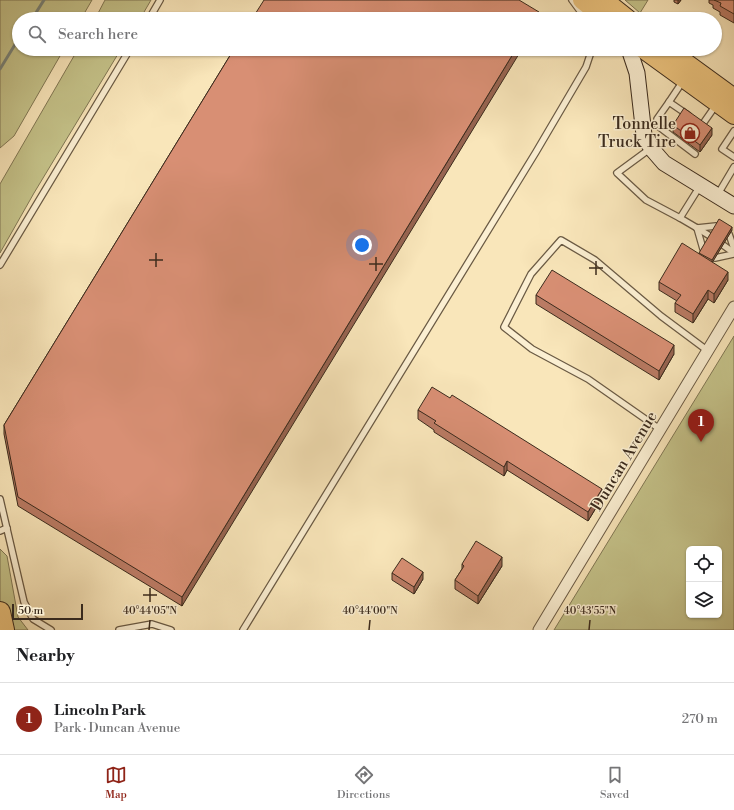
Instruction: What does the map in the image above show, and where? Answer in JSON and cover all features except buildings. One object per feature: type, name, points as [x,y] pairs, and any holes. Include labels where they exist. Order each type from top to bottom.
[{"type":"highway","points":[[582,0],[597,12]]},
{"type":"highway","points":[[604,0],[619,12]]},
{"type":"highway","points":[[653,56],[684,79],[726,101]]},
{"type":"highway","points":[[674,56],[726,101],[734,115]]},
{"type":"highway","points":[[0,612],[4,630]]},
{"type":"main road","points":[[631,56],[637,73],[643,130],[651,148],[664,163],[734,206]]},
{"type":"street","name":"Duncan Avenue","points":[[539,630],[734,307]]},
{"type":"lane","points":[[153,12],[160,0]]},
{"type":"lane","points":[[572,0],[581,12]]},
{"type":"lane","points":[[0,265],[126,56]]},
{"type":"lane","points":[[243,630],[586,67],[590,56]]},
{"type":"lane","points":[[684,79],[657,119],[658,126],[694,154]]},
{"type":"lane","points":[[696,122],[702,125],[726,101]]},
{"type":"lane","points":[[669,102],[691,118]]},
{"type":"lane","points":[[734,131],[722,149],[734,157]]},
{"type":"lane","points":[[651,148],[617,173],[646,200],[710,236]]},
{"type":"lane","points":[[717,196],[734,167]]},
{"type":"lane","points":[[680,218],[701,186]]},
{"type":"lane","points":[[697,228],[716,226]]},
{"type":"lane","points":[[697,228],[702,249]]},
{"type":"lane","points":[[729,234],[734,249]]},
{"type":"lane","points":[[661,430],[588,379],[532,349],[504,327],[531,274],[561,240],[595,260],[661,316],[708,351]]},
{"type":"lane","points":[[722,245],[734,253]]},
{"type":"lane","points":[[715,258],[734,253]]},
{"type":"lane","points":[[0,499],[24,602],[33,619],[51,630]]},
{"type":"lane","points":[[0,531],[7,528]]},
{"type":"lane","points":[[119,630],[152,624],[171,630]]},
{"type":"shaded area","points":[[0,0],[92,0],[85,12],[12,12],[12,56],[60,56],[14,136],[0,148]]},
{"type":"shaded area","points":[[105,0],[151,0],[144,12],[99,12]]},
{"type":"shaded area","points":[[625,0],[648,0],[641,12]]},
{"type":"shaded area","points":[[74,56],[117,56],[34,193],[0,253],[0,184]]},
{"type":"shaded area","points":[[734,336],[734,630],[554,630]]},
{"type":"shaded area","points":[[0,549],[7,556],[18,617],[28,630],[0,630]]},
{"type":"waterway","points":[[36,12],[44,0]]},
{"type":"waterway","points":[[0,69],[12,49]]},
{"type":"place","name":"Tonnelle Truck Tire","points":[[690,133]]},
{"type":"place","name":"Lincoln Park","points":[[701,442]]}]
